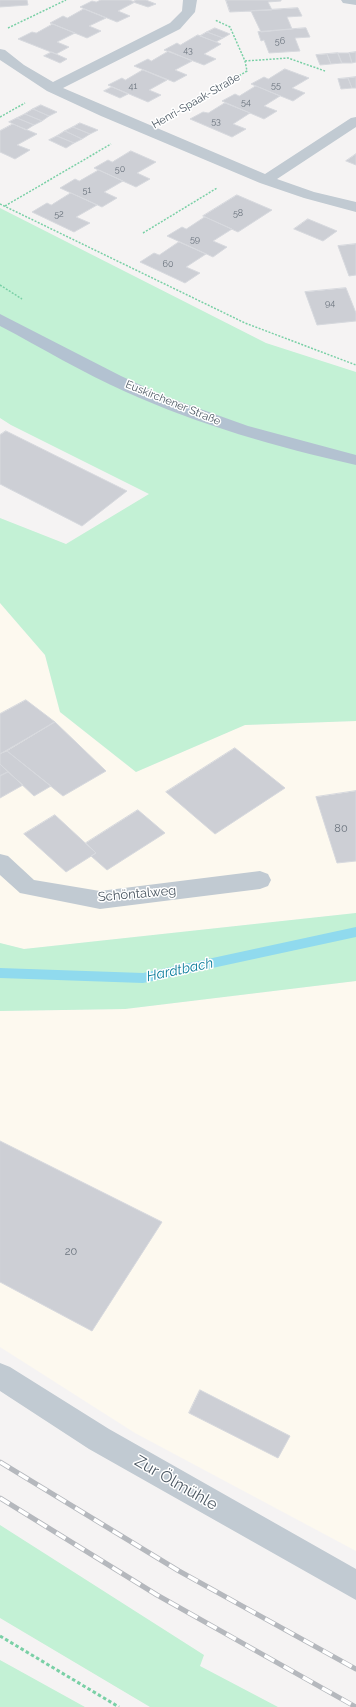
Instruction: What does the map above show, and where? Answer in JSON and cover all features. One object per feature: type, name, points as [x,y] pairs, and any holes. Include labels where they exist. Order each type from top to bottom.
[{"type":"main road","name":"Euskirchener Straße","points":[[0,319],[131,388],[216,421],[307,449],[356,460]]},
{"type":"street","points":[[348,0],[356,1]]},
{"type":"street","points":[[52,88],[175,26],[189,6]]},
{"type":"street","name":"Henri-Spaak-Straße","points":[[0,53],[13,65],[52,88],[144,128],[246,170],[265,180],[333,202],[356,207]]},
{"type":"street","points":[[265,180],[356,121]]},
{"type":"street","name":"Schöntalweg","points":[[0,862],[28,887],[100,900],[260,880]]},
{"type":"street","name":"Zur Ölmühle","points":[[0,1376],[99,1439],[356,1585]]},
{"type":"path","points":[[5,29],[66,0]]},
{"type":"path","name":"Henri-Spaak-Straße","points":[[5,206],[247,71],[245,61],[230,27],[189,6]]},
{"type":"path","points":[[245,61],[288,58],[325,71]]},
{"type":"path","points":[[143,233],[246,170]]},
{"type":"path","points":[[0,204],[245,323],[356,365]]},
{"type":"path","points":[[0,285],[27,302]]},
{"type":"path","points":[[0,1636],[119,1707]]},
{"type":"shaded area","points":[[0,603],[45,655],[60,712],[136,772],[245,725],[356,721],[356,913],[24,949],[0,943]]},
{"type":"shaded area","points":[[356,981],[356,1551],[135,1433],[0,1347],[0,1011],[125,1009]]},
{"type":"green space","points":[[0,208],[266,343],[356,372],[356,721],[245,725],[136,772],[60,712],[45,655],[0,603],[0,518],[66,544],[149,494],[11,425],[0,418]]},
{"type":"green space","points":[[356,913],[356,981],[125,1009],[0,1011],[0,943],[24,949]]},
{"type":"green space","points":[[0,1525],[204,1655],[200,1666],[278,1707],[150,1707],[0,1618]]},
{"type":"green space","points":[[0,1660],[85,1707],[0,1707]]},
{"type":"building","points":[[0,0],[27,0],[28,5],[0,7]]},
{"type":"building","points":[[101,0],[129,0],[135,2],[118,11],[130,16],[117,22],[80,7],[92,1],[96,2]]},
{"type":"building","points":[[136,0],[146,0],[156,4],[148,7],[133,2]]},
{"type":"building","points":[[226,0],[281,1],[268,2],[272,10],[230,12]]},
{"type":"building","points":[[298,8],[302,16],[287,17],[292,29],[261,32],[251,11]]},
{"type":"building","points":[[84,9],[106,18],[89,26],[101,31],[87,38],[50,23],[63,16],[67,18]]},
{"type":"building","points":[[53,24],[75,33],[57,42],[69,47],[56,54],[18,39],[32,32],[36,33]]},
{"type":"building","points":[[215,28],[230,34],[223,38],[207,32]]},
{"type":"building","points":[[306,28],[310,37],[295,38],[300,51],[269,53],[264,40],[261,41],[258,32]]},
{"type":"building","points":[[207,32],[223,38],[216,42],[200,36]]},
{"type":"building","points":[[198,35],[221,44],[204,54],[216,59],[204,65],[164,50],[177,43],[180,45]]},
{"type":"building","points":[[169,51],[192,61],[175,70],[187,75],[174,82],[134,66],[148,59],[151,61]]},
{"type":"building","points":[[52,52],[67,59],[60,63],[44,56]]},
{"type":"building","points":[[356,52],[356,62],[352,63],[349,53]]},
{"type":"building","points":[[338,53],[349,53],[352,63],[342,63]]},
{"type":"building","points":[[338,53],[342,63],[331,64],[327,54]]},
{"type":"building","points":[[327,54],[331,64],[320,65],[316,55]]},
{"type":"building","points":[[285,69],[309,78],[292,88],[305,93],[293,101],[251,84],[264,77],[268,79]]},
{"type":"building","points":[[143,70],[167,80],[149,90],[161,95],[148,102],[108,85],[122,78],[125,80]]},
{"type":"building","points":[[356,77],[356,88],[352,88],[348,78]]},
{"type":"building","points":[[348,78],[352,88],[341,89],[338,79]]},
{"type":"building","points":[[256,86],[280,96],[264,106],[277,111],[264,119],[222,101],[235,94],[239,96]]},
{"type":"building","points":[[112,87],[128,94],[120,98],[104,91]]},
{"type":"building","points":[[225,103],[250,113],[233,124],[246,129],[232,137],[190,119],[203,112],[208,113]]},
{"type":"building","points":[[41,105],[57,112],[49,116],[33,109]]},
{"type":"building","points":[[33,109],[49,116],[42,121],[25,114]]},
{"type":"building","points":[[25,114],[42,121],[34,125],[17,118]]},
{"type":"building","points":[[17,118],[34,125],[26,130],[9,122]]},
{"type":"building","points":[[80,123],[98,130],[90,134],[73,127]]},
{"type":"building","points":[[13,124],[37,134],[17,145],[30,150],[15,159],[0,152],[0,131]]},
{"type":"building","points":[[73,127],[90,134],[82,139],[65,131]]},
{"type":"building","points":[[65,131],[82,139],[74,143],[57,136]]},
{"type":"building","points":[[57,136],[74,143],[66,148],[49,140]]},
{"type":"building","points":[[131,151],[156,162],[137,173],[150,179],[136,187],[94,168],[108,160],[112,162]]},
{"type":"building","points":[[356,154],[356,165],[346,161]]},
{"type":"building","points":[[99,170],[123,181],[104,192],[117,198],[102,207],[60,188],[75,179],[79,181]]},
{"type":"building","points":[[71,193],[97,205],[76,217],[90,223],[74,232],[32,212],[47,203],[51,205]]},
{"type":"building","points":[[237,195],[272,210],[238,232],[203,216]]},
{"type":"building","points":[[205,217],[232,229],[213,241],[227,247],[213,257],[167,236],[182,227],[186,229]]},
{"type":"building","points":[[308,219],[337,231],[323,241],[294,229]]},
{"type":"building","points":[[179,242],[206,254],[186,267],[200,273],[185,283],[140,262],[154,253],[159,255]]},
{"type":"building","points":[[356,244],[356,275],[349,276],[338,246]]},
{"type":"building","points":[[346,288],[356,313],[356,321],[317,325],[305,292]]},
{"type":"building","points":[[6,431],[127,491],[82,526],[0,484],[0,435]]},
{"type":"building","points":[[26,700],[55,722],[0,754],[0,714]]},
{"type":"building","points":[[55,722],[106,771],[63,796],[7,751]]},
{"type":"building","points":[[235,748],[285,788],[215,834],[166,792]]},
{"type":"building","points":[[7,751],[51,786],[34,796],[0,764],[0,754]]},
{"type":"building","points":[[0,764],[8,772],[0,776]]},
{"type":"building","points":[[8,772],[23,785],[0,798],[0,776]]},
{"type":"building","points":[[356,791],[356,861],[337,863],[316,797]]},
{"type":"building","points":[[138,810],[165,833],[107,870],[91,856],[96,853],[86,843]]},
{"type":"building","points":[[55,815],[96,853],[66,872],[24,834]]},
{"type":"building","points":[[0,1141],[162,1222],[92,1331],[0,1282]]},
{"type":"building","points":[[200,1390],[290,1436],[278,1458],[189,1413]]},
{"type":"waterway","name":"Hardtbach","points":[[0,973],[143,978],[356,932]]},
{"type":"railway","points":[[0,1462],[179,1571],[356,1669]]},
{"type":"railway","points":[[0,1498],[157,1595],[356,1707]]}]
